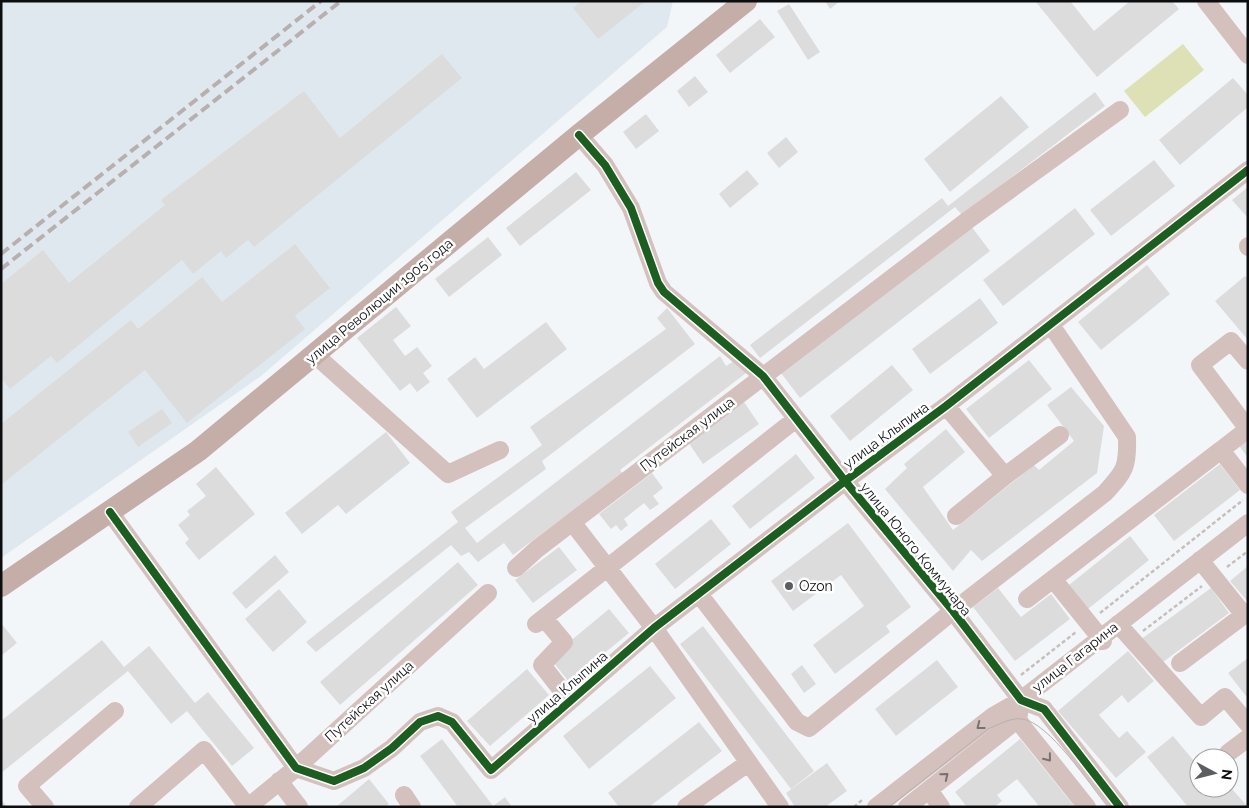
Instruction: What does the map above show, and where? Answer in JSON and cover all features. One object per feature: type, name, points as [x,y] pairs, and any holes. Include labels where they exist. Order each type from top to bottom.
[{"type":"main road","name":"улица Революции 1905 года","points":[[1,586],[198,451],[579,135],[746,1]]},
{"type":"street","points":[[1206,1],[1241,33],[1248,54]]},
{"type":"street","name":"Путейская улица","points":[[516,568],[572,522],[968,220],[1120,110]]},
{"type":"street","name":"улица Юного Коммунара","points":[[579,135],[605,165],[632,208],[658,283],[664,292],[763,376],[845,481],[953,611],[1021,700],[1044,710],[1120,807]]},
{"type":"street","name":"улица Клыпина","points":[[296,768],[334,781],[364,768],[392,748],[420,722],[438,716],[452,722],[491,770],[654,628],[946,406],[1248,170]]},
{"type":"street","points":[[699,594],[797,722],[809,728],[953,611],[1105,493],[1122,475],[1128,455],[1127,436],[1050,325]]},
{"type":"street","points":[[1027,599],[1248,429],[1200,365],[1231,341],[1248,362]]},
{"type":"street","points":[[314,354],[448,474],[500,450]]},
{"type":"street","points":[[946,406],[1005,476]]},
{"type":"street","points":[[570,701],[542,665],[564,642],[540,621],[796,419]]},
{"type":"street","points":[[956,516],[1060,435]]},
{"type":"street","points":[[1221,450],[1248,485]]},
{"type":"street","points":[[110,512],[296,768]]},
{"type":"street","points":[[572,522],[654,628],[780,807]]},
{"type":"street","name":"улица Гагарина","points":[[873,801],[993,716],[1021,700],[1102,639],[1118,624],[1248,522]]},
{"type":"street","points":[[1180,663],[1246,614],[1200,560]]},
{"type":"street","points":[[1053,579],[1102,639]]},
{"type":"street","name":"Путейская улица","points":[[248,807],[296,768],[488,593]]},
{"type":"street","points":[[1118,624],[1201,717],[1225,698],[1248,724]]},
{"type":"street","points":[[907,807],[1018,719],[1021,700]]},
{"type":"street","points":[[45,807],[27,786],[115,711]]},
{"type":"street","points":[[1018,719],[1087,807]]},
{"type":"street","points":[[1235,748],[1248,738]]},
{"type":"street","points":[[138,807],[204,750],[248,807]]},
{"type":"street","points":[[686,807],[748,763]]},
{"type":"street","points":[[279,781],[300,807]]},
{"type":"street","points":[[929,790],[941,807]]},
{"type":"path","points":[[1009,684],[1248,496]]},
{"type":"path","points":[[1132,640],[1248,551]]},
{"type":"path","points":[[854,807],[873,801]]},
{"type":"shaded area","points":[[1,1],[673,1],[667,27],[261,376],[1,558]]},
{"type":"green space","points":[[1183,44],[1204,70],[1145,117],[1124,91]]},
{"type":"building","points":[[581,1],[646,1],[598,39],[573,8]]},
{"type":"building","points":[[825,1],[840,1],[830,9]]},
{"type":"building","points":[[1035,1],[1070,1],[1094,31],[1130,1],[1172,1],[1179,9],[1097,77]]},
{"type":"building","points":[[789,4],[820,52],[808,60],[777,11]]},
{"type":"building","points":[[760,19],[775,37],[730,73],[716,55]]},
{"type":"building","points":[[442,54],[462,78],[254,247],[248,240],[226,258],[221,251],[193,274],[182,260],[57,363],[51,356],[10,389],[1,378],[1,284],[43,250],[69,283],[165,205],[161,200],[304,91],[340,138]]},
{"type":"building","points":[[695,76],[708,92],[689,107],[677,91]]},
{"type":"building","points":[[1233,78],[1248,95],[1248,107],[1180,165],[1159,140]]},
{"type":"building","points":[[1095,92],[1105,106],[962,215],[955,207],[760,358],[750,345],[942,198],[948,206]]},
{"type":"building","points":[[1001,96],[1029,127],[950,192],[924,159]]},
{"type":"building","points":[[646,114],[659,131],[636,149],[623,132]]},
{"type":"building","points":[[786,137],[798,152],[779,168],[767,153]]},
{"type":"building","points":[[1154,160],[1175,186],[1111,236],[1090,210]]},
{"type":"building","points":[[747,170],[759,184],[730,208],[719,194]]},
{"type":"building","points":[[576,172],[591,190],[520,246],[506,228]]},
{"type":"building","points":[[1248,187],[1248,218],[1232,200]]},
{"type":"building","points":[[1075,208],[1095,234],[1003,306],[983,280]]},
{"type":"building","points":[[971,226],[990,251],[800,398],[781,373]]},
{"type":"building","points":[[488,237],[502,255],[449,297],[435,279]]},
{"type":"building","points":[[295,244],[330,288],[295,316],[305,329],[187,423],[145,370],[1,485],[1,424],[131,320],[138,329],[202,277],[222,302]]},
{"type":"building","points":[[1147,265],[1170,294],[1101,350],[1078,322]]},
{"type":"building","points":[[1245,276],[1248,279],[1248,340],[1215,301]]},
{"type":"building","points":[[980,298],[998,323],[930,374],[912,349]]},
{"type":"building","points":[[396,307],[411,326],[393,340],[405,356],[417,347],[432,366],[423,373],[430,382],[417,392],[410,383],[400,391],[357,338]]},
{"type":"building","points":[[667,308],[695,344],[542,461],[546,469],[465,528],[477,543],[720,356],[726,366],[736,360],[746,373],[620,470],[623,474],[513,555],[504,543],[478,562],[469,552],[461,556],[451,545],[316,652],[306,642],[458,522],[451,512],[542,445],[530,427],[666,329],[657,318]]},
{"type":"building","points":[[546,322],[567,349],[477,418],[447,379],[475,357],[484,369]]},
{"type":"building","points":[[1029,360],[1052,389],[989,438],[966,409]]},
{"type":"building","points":[[892,365],[913,390],[850,441],[830,416]]},
{"type":"building","points":[[1071,387],[1104,426],[1097,473],[982,561],[971,550],[953,571],[885,489],[907,468],[904,464],[946,429],[965,452],[923,487],[953,530],[1034,465],[1039,470],[1074,441],[1047,405]]},
{"type":"building","points":[[744,402],[759,424],[703,464],[688,442]]},
{"type":"building","points":[[162,409],[172,423],[138,447],[128,432]]},
{"type":"building","points":[[386,432],[410,463],[346,514],[338,505],[302,534],[285,513]]},
{"type":"building","points":[[1248,436],[1248,458],[1238,444]]},
{"type":"building","points":[[796,454],[815,478],[750,529],[732,506]]},
{"type":"building","points":[[1220,464],[1240,490],[1174,541],[1154,515]]},
{"type":"building","points":[[216,467],[255,514],[199,560],[185,543],[189,539],[178,525],[190,515],[187,511],[206,496],[196,484]]},
{"type":"building","points":[[652,473],[663,488],[653,496],[659,504],[650,510],[644,503],[624,519],[628,525],[621,531],[616,525],[611,529],[599,514]]},
{"type":"building","points":[[711,519],[731,544],[675,589],[655,564]]},
{"type":"building","points":[[848,523],[911,607],[886,626],[890,632],[835,674],[813,645],[864,606],[841,575],[793,611],[771,581]]},
{"type":"building","points":[[1130,536],[1149,560],[1088,609],[1069,585]]},
{"type":"building","points":[[559,547],[577,570],[533,603],[515,580]]},
{"type":"building","points":[[275,555],[289,572],[246,609],[232,593]]},
{"type":"building","points":[[458,562],[478,585],[340,705],[320,682]]},
{"type":"building","points":[[1248,566],[1248,602],[1230,581]]},
{"type":"building","points":[[998,588],[1021,617],[1051,594],[1070,619],[1015,661],[973,607]]},
{"type":"building","points":[[1211,588],[1229,613],[1159,665],[1140,640]]},
{"type":"building","points":[[279,589],[307,622],[273,652],[245,619]]},
{"type":"building","points":[[609,609],[629,633],[569,682],[550,658]]},
{"type":"building","points":[[1,623],[17,643],[1,656]]},
{"type":"building","points":[[703,626],[814,771],[791,789],[680,644]]},
{"type":"building","points":[[102,640],[124,667],[149,646],[195,703],[208,692],[254,748],[232,766],[187,711],[171,724],[128,671],[1,773],[1,721]]},
{"type":"building","points":[[1128,651],[1154,681],[1128,703],[1122,695],[1099,715],[1119,738],[1127,731],[1146,752],[1116,778],[1058,711]]},
{"type":"building","points":[[1248,658],[1248,695],[1246,696],[1228,673]]},
{"type":"building","points":[[937,660],[958,687],[896,736],[875,709]]},
{"type":"building","points":[[802,665],[816,684],[804,693],[791,674]]},
{"type":"building","points":[[650,666],[676,698],[589,769],[563,736]]},
{"type":"building","points":[[527,669],[549,695],[490,746],[467,721]]},
{"type":"building","points":[[699,722],[722,751],[649,807],[619,807],[608,793]]},
{"type":"building","points":[[1173,736],[1189,755],[1189,798],[1239,797],[1248,807],[1188,807],[1147,757]]},
{"type":"building","points":[[442,739],[493,806],[505,797],[512,807],[458,807],[420,756]]},
{"type":"building","points":[[1020,739],[1075,807],[1036,807],[1038,805],[1017,779],[997,795],[1002,801],[994,807],[967,807],[955,792]]},
{"type":"building","points":[[827,763],[847,791],[825,807],[795,807],[786,793]]},
{"type":"building","points":[[369,779],[389,804],[385,807],[336,807]]},
{"type":"building","points":[[1,799],[7,807],[1,807]]},
{"type":"tram line","points":[[889,807],[988,729],[1013,719],[1022,719],[1033,723],[1056,742],[1108,807]]},
{"type":"railway","points":[[1,254],[321,1]]},
{"type":"railway","points":[[1,269],[341,1]]},
{"type":"cycle path","points":[[579,135],[605,165],[631,208],[658,283],[664,292],[763,376],[845,481],[953,611],[1021,700],[1044,709],[1120,807]]},
{"type":"cycle path","points":[[110,512],[296,768],[334,781],[364,768],[392,748],[420,722],[438,716],[452,722],[491,770],[654,628],[946,406],[1248,170]]},
{"type":"place","name":"Ozon","points":[[789,586]]}]
